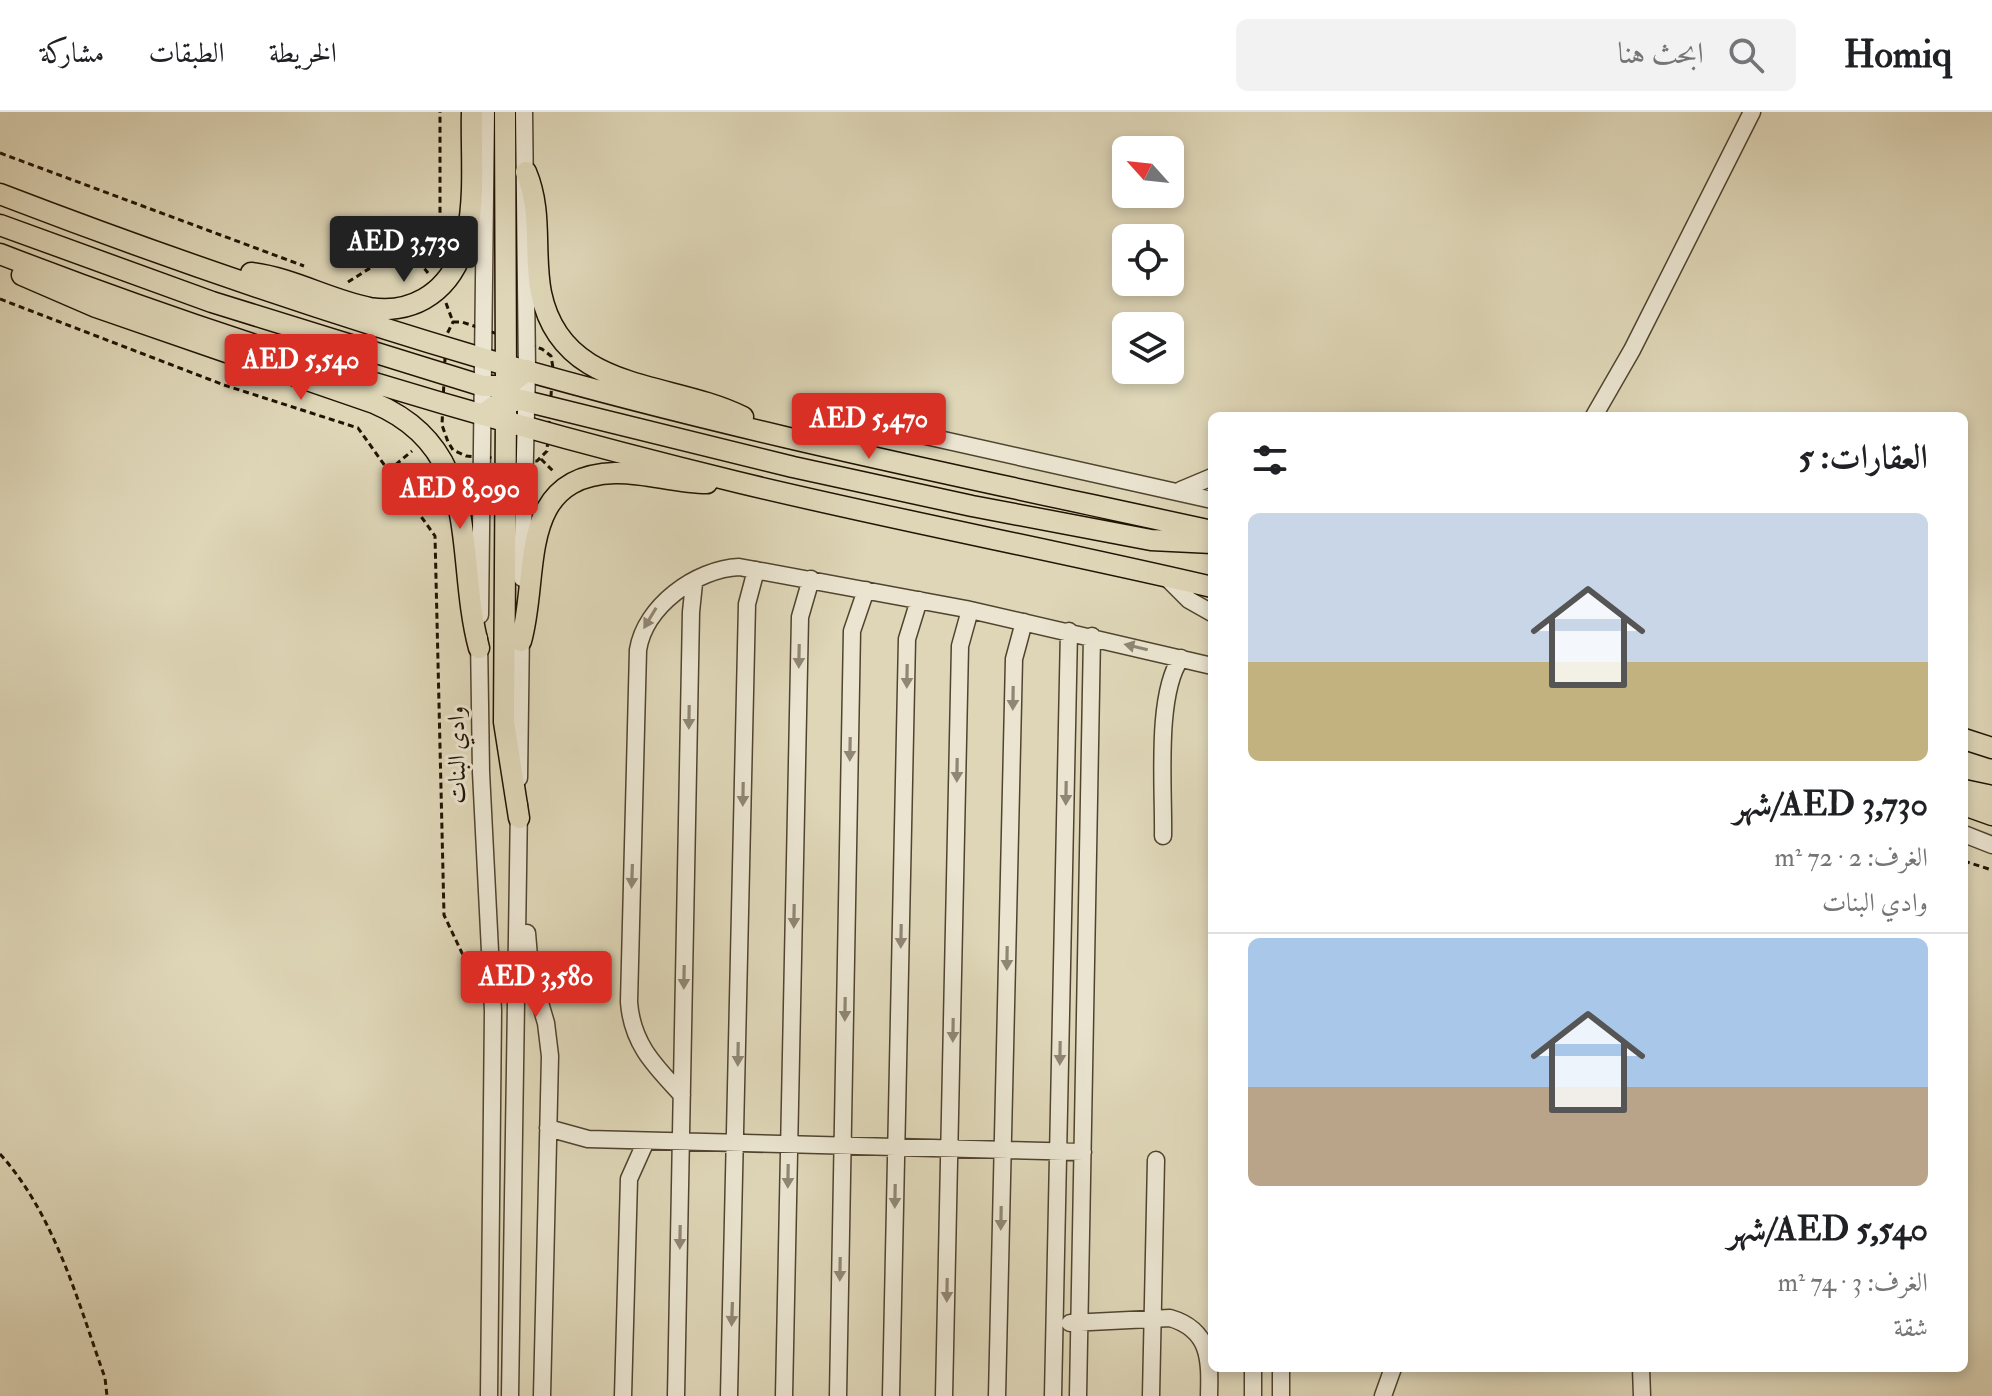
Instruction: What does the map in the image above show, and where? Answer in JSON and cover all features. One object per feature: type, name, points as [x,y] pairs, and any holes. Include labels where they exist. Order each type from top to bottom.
[{"type":"main road","points":[[219,274],[262,275],[375,309],[416,303],[441,288],[451,277],[465,250],[472,112]]},
{"type":"main road","points":[[505,112],[508,402],[504,722],[519,818]]},
{"type":"main road","points":[[526,172],[537,205],[542,294],[548,315],[572,353],[609,376],[716,405],[770,434]]},
{"type":"main road","points":[[0,194],[219,274],[483,359],[770,434],[1208,530]]},
{"type":"main road","points":[[0,225],[212,302],[735,481],[1208,586]]},
{"type":"main road","points":[[0,254],[224,335],[482,415],[508,402],[527,370]]},
{"type":"main road","points":[[0,265],[96,307],[374,403],[393,411],[427,437],[445,465],[458,500],[471,613],[479,648]]},
{"type":"main road","points":[[483,359],[508,402],[972,506],[1151,540],[1208,543]]},
{"type":"main road","points":[[521,641],[529,614],[535,533],[549,503],[565,487],[612,473],[676,482],[735,481]]},
{"type":"main road","points":[[1968,740],[1992,748]]},
{"type":"main road","points":[[1968,791],[1992,796]]},
{"type":"main road","points":[[1968,806],[1992,815]]},
{"type":"street","points":[[483,359],[486,112]]},
{"type":"street","points":[[524,112],[527,370]]},
{"type":"street","points":[[1596,412],[1632,350],[1752,112]]},
{"type":"street","points":[[508,402],[521,641],[510,1396]]},
{"type":"street","name":"وادي البنات","points":[[489,1396],[493,1011],[481,784],[482,415],[508,402]]},
{"type":"street","points":[[806,442],[846,426],[881,426],[1208,499]]},
{"type":"street","points":[[1170,490],[1189,489],[1208,479]]},
{"type":"street","points":[[682,1095],[644,1052],[631,1024],[629,1002],[639,640],[657,606],[694,583],[730,568],[756,570],[970,610],[1208,665]]},
{"type":"street","points":[[729,1396],[747,604],[756,570]]},
{"type":"street","points":[[1165,576],[1189,600],[1208,611]]},
{"type":"street","points":[[784,1396],[800,617],[811,579]]},
{"type":"street","points":[[676,1396],[694,583]]},
{"type":"street","points":[[838,1396],[852,631],[866,590]]},
{"type":"street","points":[[891,1396],[907,639],[919,600]]},
{"type":"street","points":[[944,1396],[960,646],[970,610]]},
{"type":"street","points":[[997,1396],[1014,659],[1024,622]]},
{"type":"street","points":[[1053,1396],[1069,631]]},
{"type":"street","points":[[1078,1396],[1092,636]]},
{"type":"street","points":[[1163,836],[1165,700],[1171,675],[1181,658]]},
{"type":"street","points":[[1968,836],[1992,845]]},
{"type":"street","points":[[518,885],[527,931],[530,969],[549,1039],[542,1396]]},
{"type":"street","points":[[548,1128],[581,1138],[646,1141],[1083,1152]]},
{"type":"street","points":[[623,1396],[629,1179],[646,1141]]},
{"type":"street","points":[[1151,1396],[1156,1160]]},
{"type":"street","points":[[1055,1324],[1153,1319],[1180,1321],[1202,1339],[1208,1352]]},
{"type":"street","points":[[1209,1396],[1210,1372]]},
{"type":"street","points":[[1253,1372],[1253,1396]]},
{"type":"street","points":[[1281,1372],[1281,1396]]},
{"type":"street","points":[[1383,1396],[1392,1372]]},
{"type":"street","points":[[1641,1372],[1642,1396]]},
{"type":"path","points":[[334,277],[348,283],[440,224],[440,112]]},
{"type":"path","points":[[0,153],[307,267]]},
{"type":"path","points":[[406,245],[441,288]]},
{"type":"path","points":[[0,299],[224,385],[358,428],[435,536],[444,915],[470,970]]},
{"type":"path","points":[[388,471],[427,437]]},
{"type":"path","points":[[541,459],[565,487]]},
{"type":"path","points":[[1968,862],[1992,870]]},
{"type":"path","points":[[0,1154],[18,1174],[65,1265],[105,1378],[107,1396]]}]
